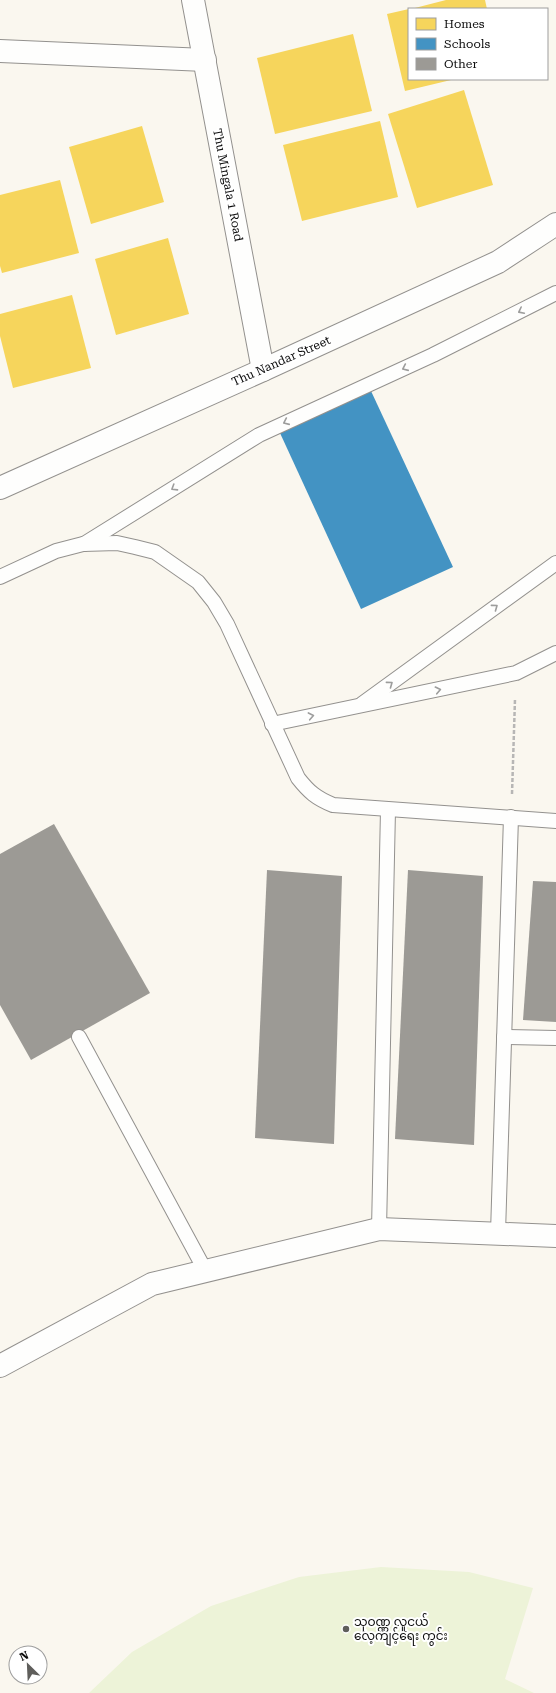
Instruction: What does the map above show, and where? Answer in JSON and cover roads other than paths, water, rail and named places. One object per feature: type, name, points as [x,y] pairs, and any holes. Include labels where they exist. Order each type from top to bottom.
[{"type":"street","name":"Thu Mingala 1 Road","points":[[193,0],[262,370]]},
{"type":"street","points":[[0,51],[205,60]]},
{"type":"street","name":"Thu Nandar Street","points":[[0,488],[498,262],[556,224]]},
{"type":"street","points":[[0,1366],[152,1284],[380,1229],[556,1236]]},
{"type":"lane","points":[[83,544],[259,435],[433,355],[556,293]]},
{"type":"lane","points":[[0,576],[56,551],[83,544],[117,543],[154,552],[198,582],[214,602],[227,624],[298,778],[306,789],[317,798],[333,805],[556,821]]},
{"type":"lane","points":[[358,707],[556,563]]},
{"type":"lane","points":[[272,724],[516,673],[556,653]]},
{"type":"lane","points":[[380,1229],[388,810]]},
{"type":"lane","points":[[498,1233],[511,818]]},
{"type":"lane","points":[[79,1037],[205,1270]]},
{"type":"lane","points":[[504,1037],[556,1038]]},
{"type":"place","name":"သုဝဏ္ဏ လူငယ် လေ့ကျင့်ရေး ကွင်း","points":[[346,1629]]}]
